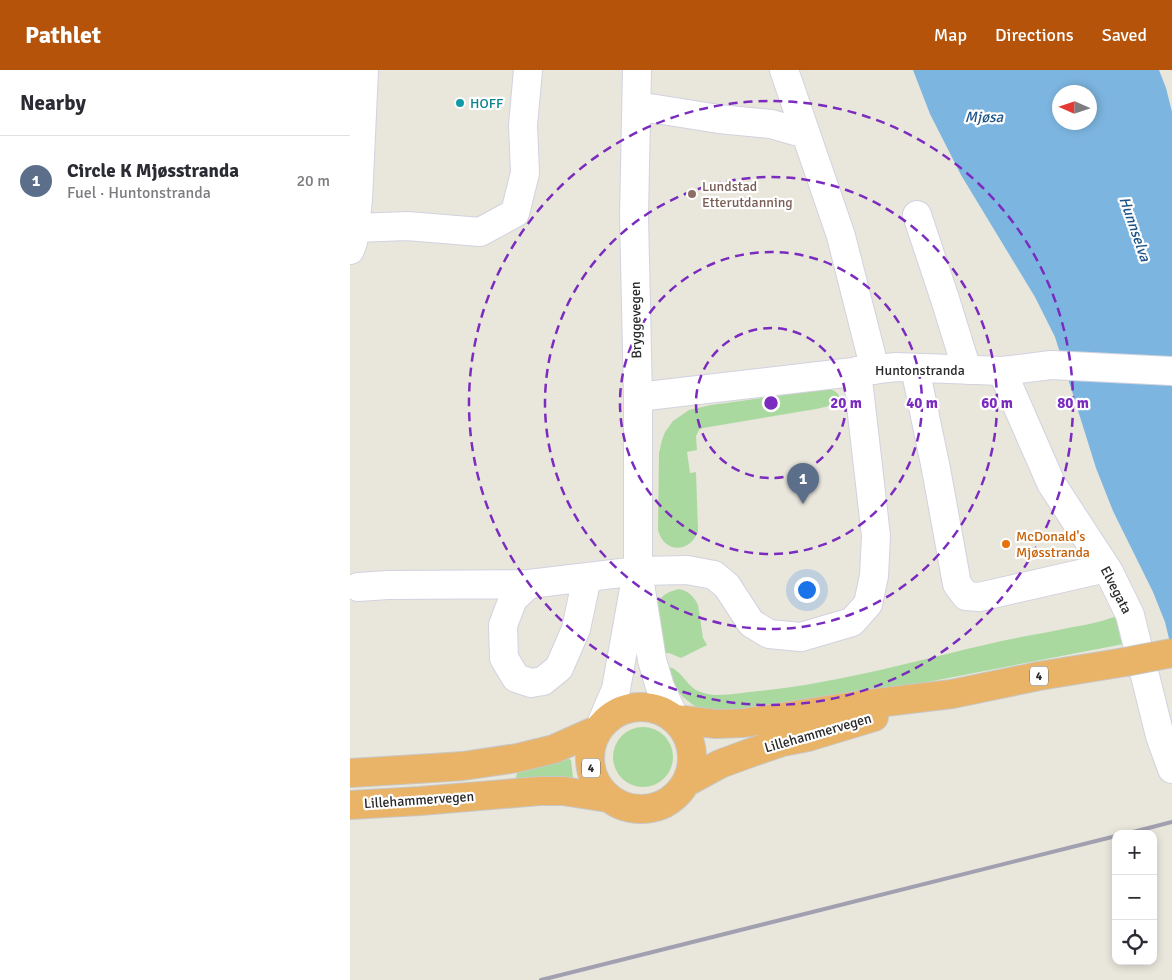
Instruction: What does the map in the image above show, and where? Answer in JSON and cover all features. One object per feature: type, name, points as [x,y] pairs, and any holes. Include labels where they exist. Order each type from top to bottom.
[{"type":"highway","name":"Lillehammervegen","points":[[675,719],[716,724],[743,723],[860,705],[952,694],[1039,676],[1172,653]]},
{"type":"highway","name":"Lillehammervegen","points":[[687,782],[720,764],[773,745],[808,737],[952,694]]},
{"type":"highway","name":"4","points":[[635,707],[649,707],[663,711],[675,719],[686,732],[692,748],[692,765],[687,782],[680,793],[658,807],[645,810],[619,805],[608,798],[596,783],[590,765],[590,752],[599,728],[609,718],[621,711],[635,707]]},
{"type":"highway","name":"4","points":[[350,773],[440,768],[517,758],[554,749],[599,728]]},
{"type":"highway","name":"Lillehammervegen","points":[[350,805],[540,791],[608,798]]},
{"type":"street","points":[[364,70],[358,200],[352,239],[407,226],[480,232],[515,213],[525,173],[523,125],[528,70]]},
{"type":"street","name":"Bryggevegen","points":[[637,70],[634,215],[638,397],[638,571],[652,660],[660,687],[675,719]]},
{"type":"street","points":[[358,587],[529,584],[638,571],[687,570],[714,575],[727,586],[751,623],[769,634],[802,637],[852,622],[868,604],[874,576],[876,536],[866,370],[841,236],[784,70]]},
{"type":"street","points":[[636,106],[719,119],[771,124],[806,134]]},
{"type":"street","points":[[916,215],[967,370]]},
{"type":"street","name":"Huntonstranda","points":[[638,397],[896,367],[1002,371],[1051,365],[1172,371]]},
{"type":"street","points":[[915,368],[957,584],[966,596],[979,597],[1106,568]]},
{"type":"street","name":"Elvegata","points":[[1002,371],[1051,483],[1106,568],[1130,615],[1160,736],[1172,769]]},
{"type":"street","name":"Bryggevegen","points":[[599,728],[616,689],[638,571]]},
{"type":"street","points":[[529,584],[513,599],[503,625],[504,658],[516,678],[531,683],[543,681],[559,668],[576,629],[586,577]]},
{"type":"green space","points":[[828,389],[838,394],[840,398],[838,404],[699,430],[696,436],[697,450],[687,452],[690,473],[696,472],[698,531],[690,544],[684,547],[671,547],[661,538],[658,530],[659,453],[665,432],[673,421],[689,410],[711,405]]},
{"type":"green space","points":[[679,589],[690,594],[698,605],[703,638],[707,645],[681,658],[669,653],[663,653],[655,607],[664,595]]},
{"type":"green space","points":[[1119,615],[1129,643],[793,708],[707,712],[683,697],[678,691],[667,667],[679,673],[698,691],[715,695],[733,694],[849,677],[997,642],[1094,623]]},
{"type":"green space","points":[[643,727],[659,732],[664,736],[668,741],[673,757],[668,773],[664,778],[659,782],[643,787],[627,782],[622,778],[618,773],[613,757],[618,741],[622,736],[627,732]]},
{"type":"green space","points":[[567,758],[571,760],[572,778],[518,781],[516,777],[518,770]]},
{"type":"water","points":[[913,70],[1159,70],[1172,112],[1172,651],[1165,622],[1153,592],[1113,511],[1096,468],[1055,337],[1035,297],[961,175],[930,114]]},
{"type":"railway","points":[[1141,830],[1172,822]]},
{"type":"railway","points":[[541,980],[1112,837]]},
{"type":"place","name":"HOFF","points":[[460,103]]},
{"type":"place","name":"Lundstad Etterutdanning","points":[[692,194]]},
{"type":"place","name":"Circle K Mjøsstranda","points":[[803,504]]},
{"type":"place","name":"McDonald's Mjøsstranda","points":[[1006,544]]},
{"type":"water label","name":"Mjøsa","points":[[984,117]]},
{"type":"water label","name":"Hunnselva","points":[[1135,229]]}]
